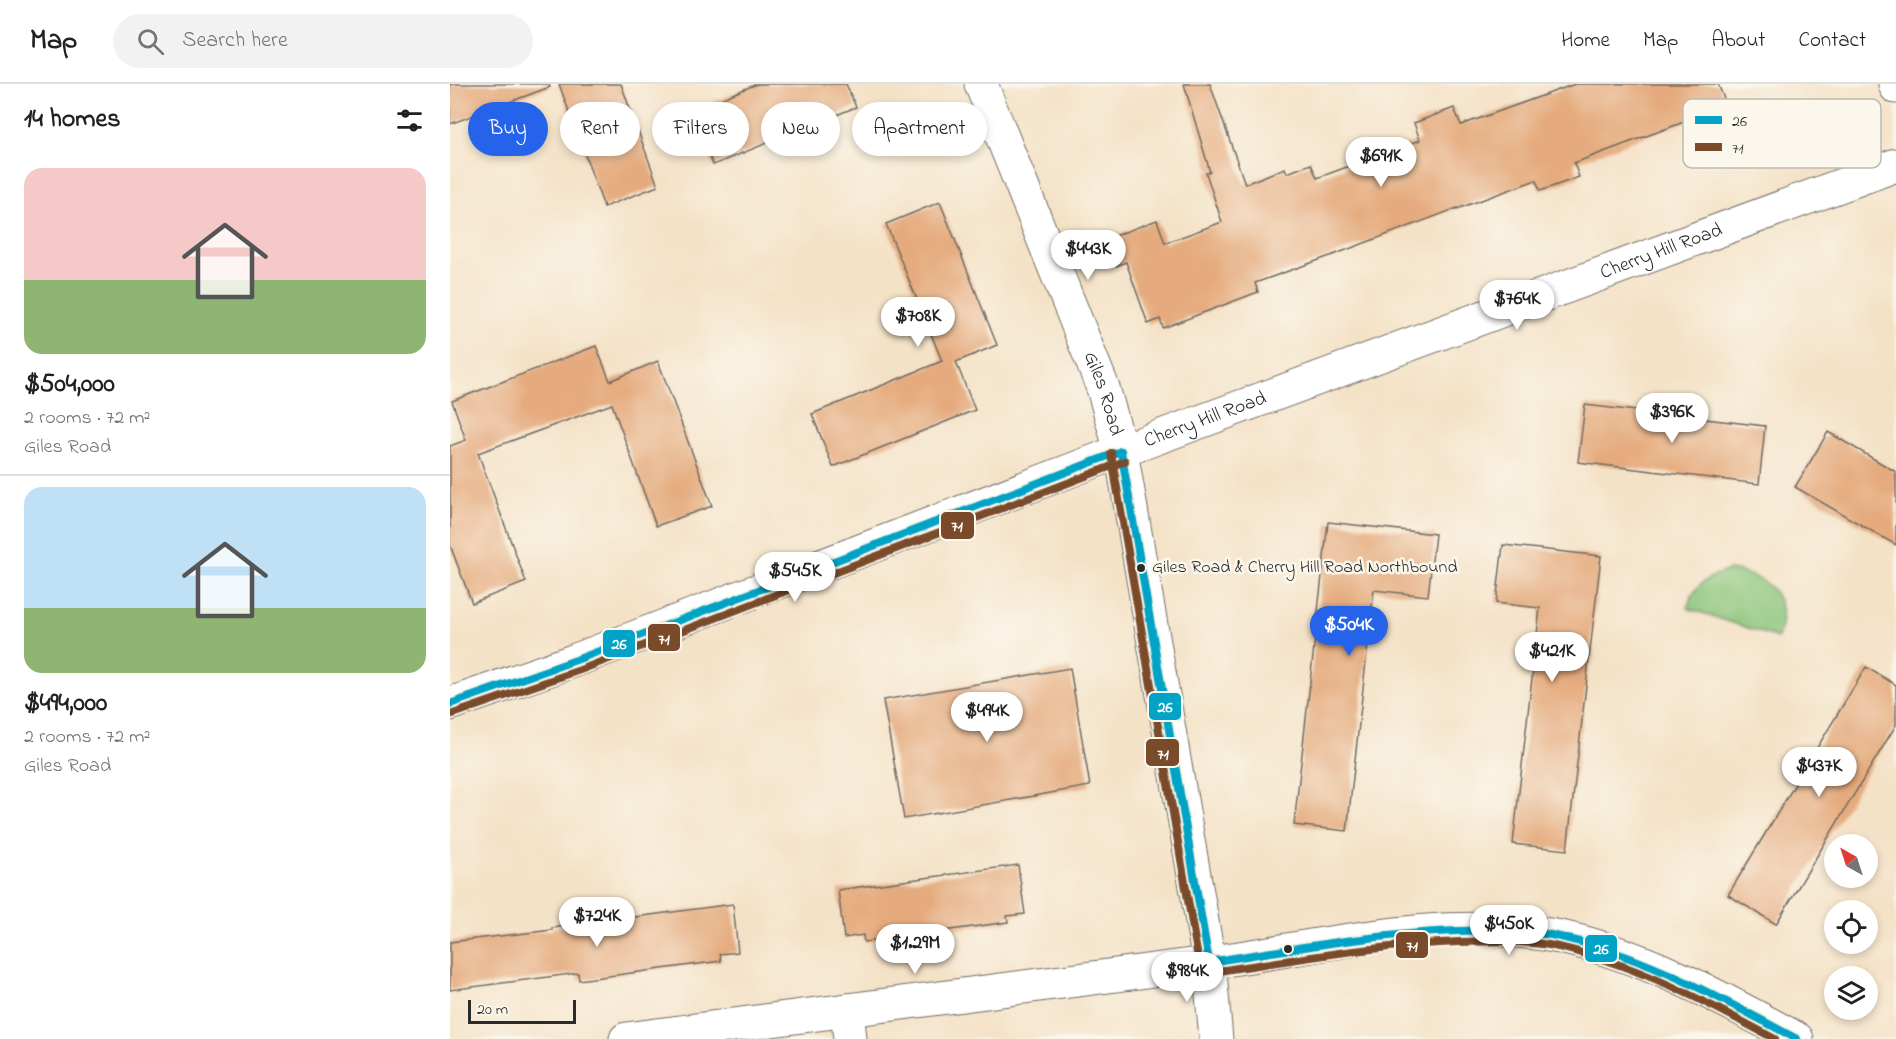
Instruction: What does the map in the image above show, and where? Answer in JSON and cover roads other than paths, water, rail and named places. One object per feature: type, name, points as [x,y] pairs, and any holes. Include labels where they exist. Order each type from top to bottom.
[{"type":"street","name":"Giles Road","points":[[981,84],[1103,388],[1121,451],[1209,962],[1216,1039]]},
{"type":"street","name":"Cherry Hill Road","points":[[450,704],[576,660],[1121,451],[1896,165]]},
{"type":"street","points":[[626,1039],[849,1024],[1209,962],[1432,931],[1511,930],[1559,937],[1621,954],[1681,978],[1752,1029],[1797,1039]]},
{"type":"place","name":"Giles Road & Cherry Hill Road Northbound","points":[[1141,568]]}]
